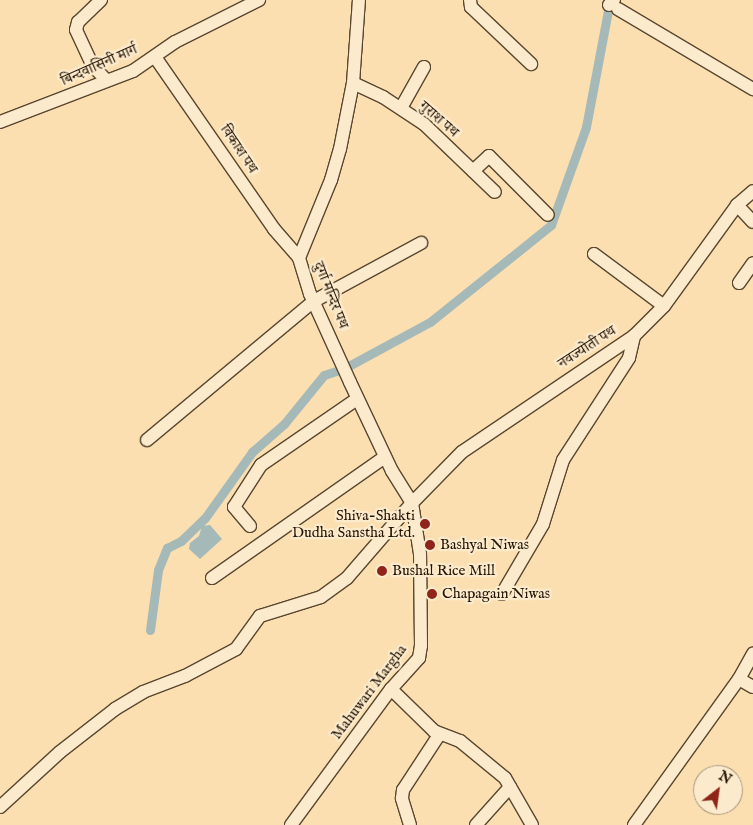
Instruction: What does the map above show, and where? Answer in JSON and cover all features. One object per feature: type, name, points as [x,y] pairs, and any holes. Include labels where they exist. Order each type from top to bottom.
[{"type":"street","points":[[101,0],[78,22],[76,30],[93,66],[106,80]]},
{"type":"street","name":"बिन्दवासिनी मार्ग","points":[[0,122],[132,71],[175,42],[259,0]]},
{"type":"street","name":"दुर्गा मन्दिर पथ","points":[[359,0],[353,83],[336,168],[299,258],[314,301],[357,398],[385,457],[412,503]]},
{"type":"street","points":[[470,0],[471,7],[531,64]]},
{"type":"street","points":[[614,5],[753,89]]},
{"type":"street","name":"विकाश पथ","points":[[155,57],[274,229],[299,258]]},
{"type":"street","points":[[401,108],[424,66]]},
{"type":"street","name":"गुराश पथ","points":[[353,83],[401,108],[495,192]]},
{"type":"street","points":[[473,171],[489,156],[548,215]]},
{"type":"street","name":"नवज्योती पथ","points":[[0,807],[60,752],[115,708],[143,692],[185,676],[236,649],[260,616],[322,597],[360,565],[412,503],[466,448],[634,336],[664,306],[736,205],[753,190]]},
{"type":"street","points":[[736,205],[753,222]]},
{"type":"street","points":[[147,440],[314,301],[421,242]]},
{"type":"street","points":[[594,254],[664,306]]},
{"type":"street","points":[[739,283],[753,263]]},
{"type":"street","points":[[502,594],[543,524],[563,460],[629,358],[634,336]]},
{"type":"street","points":[[250,526],[234,506],[261,466],[357,398]]},
{"type":"street","points":[[212,578],[385,457]]},
{"type":"street","name":"Mahuwari Margha","points":[[291,825],[391,689],[419,658],[421,646],[420,554],[412,503]]},
{"type":"street","points":[[634,825],[739,679],[753,654]]},
{"type":"street","points":[[739,679],[753,687]]},
{"type":"street","points":[[391,689],[439,735],[460,742],[505,778],[532,825]]},
{"type":"street","points":[[410,825],[402,798],[402,790],[439,735]]},
{"type":"street","points":[[476,825],[510,787]]},
{"type":"shaded area","points":[[210,525],[222,539],[200,559],[189,549],[190,543],[199,536],[202,526]]},
{"type":"waterway","points":[[150,630],[158,570],[167,548],[181,541],[205,518],[252,452],[284,424],[324,375],[343,369],[430,322],[551,225],[586,127],[609,5]]},
{"type":"place","name":"Shiva-Shakti Dudha Sanstha Ltd.","points":[[425,524]]},
{"type":"place","name":"Bashyal Niwas","points":[[430,545]]},
{"type":"place","name":"Bushal Rice Mill","points":[[382,571]]},
{"type":"place","name":"Chapagain Niwas","points":[[432,594]]}]
